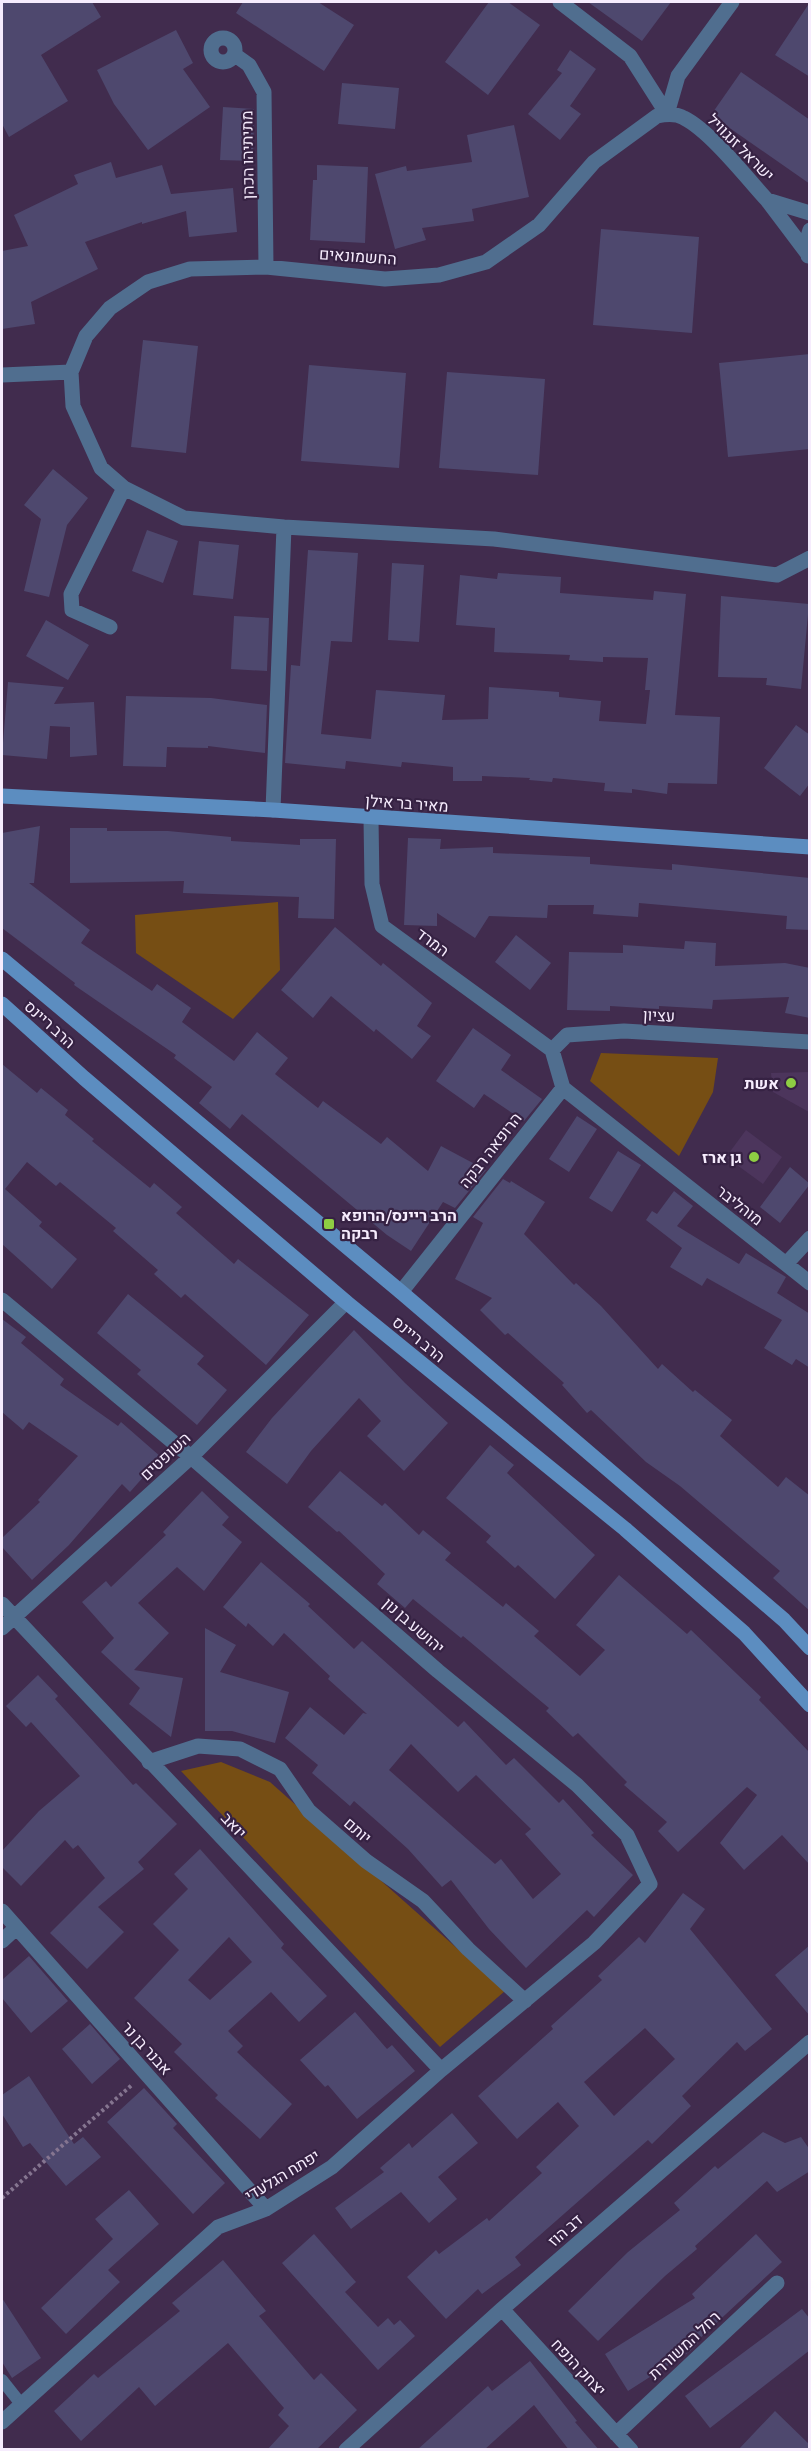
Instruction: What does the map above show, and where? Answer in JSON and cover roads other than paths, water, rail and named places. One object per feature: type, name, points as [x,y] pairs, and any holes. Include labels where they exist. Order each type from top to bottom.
[{"type":"main road","name":"מאיר בר אילן","points":[[2,796],[273,810],[371,819],[810,847]]},
{"type":"main road","name":"הרב ריינס","points":[[2,959],[401,1292],[784,1620],[810,1648]]},
{"type":"main road","name":"הרב ריינס","points":[[2,1004],[93,1086],[346,1302],[625,1529],[744,1633],[810,1705]]},
{"type":"street","points":[[560,2],[630,56],[667,114]]},
{"type":"street","points":[[667,114],[678,76],[732,2]]},
{"type":"street","name":"מתיתיהו הכהן","points":[[235,55],[249,65],[264,92],[266,267]]},
{"type":"street","name":"ישראל זנגוויל","points":[[667,114],[683,117],[698,127],[767,200],[808,256]]},
{"type":"street","name":"החשמונאים","points":[[667,114],[657,116],[594,162],[539,225],[486,262],[440,275],[385,279],[266,267],[189,269],[148,282],[110,308],[86,336],[71,372],[73,406],[85,437],[101,468],[124,488],[184,518],[284,527],[494,540],[777,575],[810,558]]},
{"type":"street","name":"ישראל זנגוויל","points":[[767,200],[810,213]]},
{"type":"street","points":[[808,256],[810,230]]},
{"type":"street","points":[[2,375],[71,372]]},
{"type":"street","points":[[110,627],[72,610],[71,594],[124,488]]},
{"type":"street","points":[[273,810],[284,527]]},
{"type":"street","name":"המרד","points":[[371,819],[372,884],[382,926],[552,1050]]},
{"type":"street","name":"עציון","points":[[552,1050],[567,1035],[624,1030],[810,1042]]},
{"type":"street","points":[[552,1050],[562,1088]]},
{"type":"street","name":"הרופאה רבקה","points":[[401,1292],[562,1088]]},
{"type":"street","name":"מוהליבר","points":[[562,1088],[810,1283]]},
{"type":"street","points":[[786,1264],[810,1238]]},
{"type":"street","name":"יהושע בן נון","points":[[2,1300],[191,1457],[429,1663],[577,1785],[627,1836],[650,1884],[594,1943],[525,2001]]},
{"type":"street","name":"השופטים","points":[[7,1623],[191,1457],[346,1302]]},
{"type":"street","name":"יואב","points":[[2,1604],[7,1623],[149,1762],[441,2070]]},
{"type":"street","name":"יותם","points":[[149,1762],[198,1746],[240,1749],[280,1769],[309,1811],[366,1861],[423,1901],[468,1949],[525,2001]]},
{"type":"street","name":"אבנר בן נר","points":[[2,1911],[266,2209]]},
{"type":"street","points":[[2,1941],[16,1928]]},
{"type":"street","name":"יפתח הגלעדי","points":[[2,2422],[218,2227],[266,2209],[332,2167],[441,2070],[525,2001]]},
{"type":"street","name":"דב הוז","points":[[346,2450],[502,2309],[810,2042]]},
{"type":"street","name":"רחל המשוררת","points":[[616,2434],[777,2283]]},
{"type":"street","name":"יצחק הנפח","points":[[502,2309],[631,2450]]},
{"type":"lane","points":[[2,2380],[21,2404]]},
{"type":"place","name":"אשת","points":[[791,1083]]},
{"type":"place","name":"גן ארז","points":[[754,1157]]},
{"type":"place","name":"הרב ריינס/הרופא רבקה","points":[[329,1224]]}]
